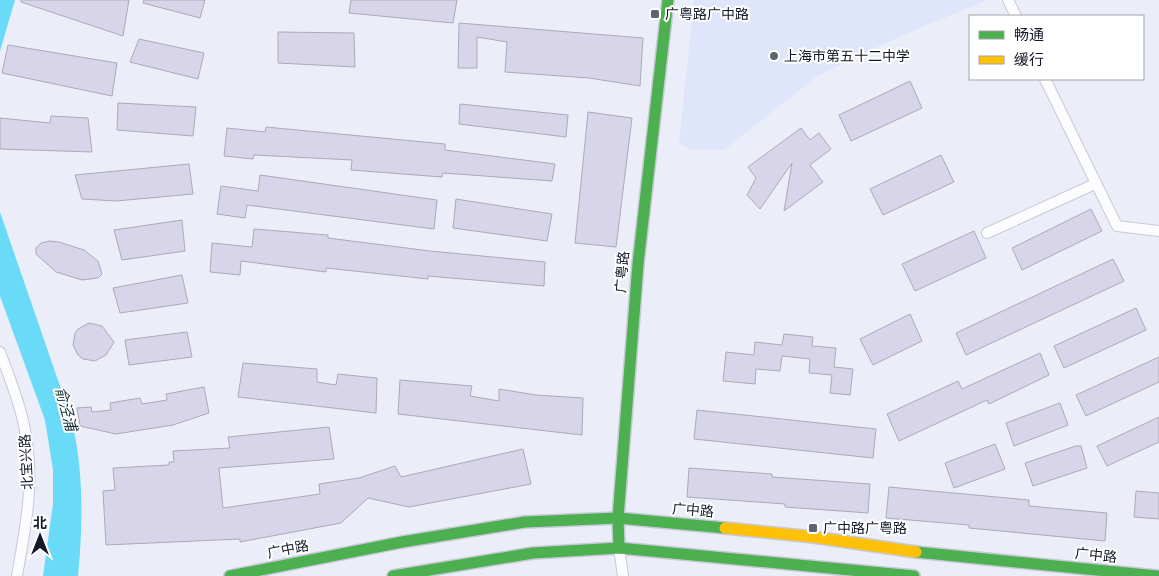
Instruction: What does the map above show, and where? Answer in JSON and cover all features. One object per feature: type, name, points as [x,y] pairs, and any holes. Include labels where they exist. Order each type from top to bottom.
[{"type":"main road","name":"广粤路","points":[[619,548],[618,518],[638,264],[668,0]]},
{"type":"main road","name":"广中路","points":[[230,576],[402,542],[525,522],[618,518],[812,537],[923,553],[1156,576]]},
{"type":"main road","points":[[393,576],[533,553],[619,548],[914,576]]},
{"type":"street","points":[[1008,0],[1016,15]]},
{"type":"street","points":[[1046,80],[1116,226],[1159,231]]},
{"type":"street","points":[[988,233],[1096,184]]},
{"type":"street","name":"北宝兴路","points":[[0,352],[21,413],[29,452],[27,507],[17,576]]},
{"type":"street","points":[[619,548],[623,576]]},
{"type":"shaded area","name":"上海市第五十二中学","points":[[694,0],[987,0],[901,36],[819,75],[725,149],[716,150],[689,149],[679,144]]},
{"type":"water","points":[[0,0],[15,0],[0,51]]},
{"type":"water","name":"俞泾浦","points":[[0,212],[71,418],[78,457],[81,497],[81,537],[78,576],[43,576],[53,504],[53,470],[45,420],[0,296]]},
{"type":"building","points":[[21,0],[129,0],[123,36],[21,2]]},
{"type":"building","points":[[144,0],[205,0],[200,18],[143,3]]},
{"type":"building","points":[[351,0],[457,0],[453,23],[349,13]]},
{"type":"building","points":[[459,23],[643,38],[640,86],[589,78],[505,72],[507,42],[477,37],[477,68],[458,68]]},
{"type":"building","points":[[278,32],[354,33],[355,67],[278,63]]},
{"type":"building","points":[[139,39],[204,53],[198,79],[130,62]]},
{"type":"building","points":[[8,45],[117,63],[112,96],[2,73]]},
{"type":"building","points":[[910,81],[922,108],[851,141],[839,115]]},
{"type":"building","points":[[118,103],[196,107],[193,136],[117,130]]},
{"type":"building","points":[[460,104],[568,115],[566,137],[459,124]]},
{"type":"building","points":[[588,112],[632,118],[616,247],[575,243]]},
{"type":"building","points":[[51,116],[88,118],[92,152],[0,149],[0,118],[50,123]]},
{"type":"building","points":[[266,127],[445,144],[445,150],[555,164],[552,181],[443,173],[442,177],[351,170],[352,160],[254,155],[253,159],[224,156],[227,128],[265,132]]},
{"type":"building","points":[[801,128],[810,140],[819,133],[831,149],[810,165],[823,182],[784,211],[792,163],[760,209],[747,195],[756,178],[748,167]]},
{"type":"building","points":[[941,155],[954,182],[883,215],[870,189]]},
{"type":"building","points":[[189,164],[193,194],[116,201],[82,199],[75,175]]},
{"type":"building","points":[[260,175],[437,200],[434,229],[247,205],[245,218],[217,214],[221,186],[258,191]]},
{"type":"building","points":[[456,199],[552,214],[547,241],[453,228]]},
{"type":"building","points":[[1091,209],[1102,231],[1022,270],[1012,248]]},
{"type":"building","points":[[182,220],[185,251],[122,260],[114,230]]},
{"type":"building","points":[[254,229],[328,235],[328,238],[430,251],[545,262],[544,286],[428,276],[428,279],[326,268],[326,272],[241,261],[240,275],[210,272],[212,243],[252,247]]},
{"type":"building","points":[[974,231],[986,258],[915,291],[902,264]]},
{"type":"building","points":[[50,241],[84,250],[98,261],[102,274],[98,278],[82,280],[56,272],[36,254],[36,248],[41,243]]},
{"type":"building","points":[[1113,259],[1124,281],[966,355],[956,333]]},
{"type":"building","points":[[182,275],[188,303],[120,313],[113,288]]},
{"type":"building","points":[[1136,308],[1146,330],[1064,368],[1054,346]]},
{"type":"building","points":[[910,314],[922,341],[873,365],[860,339]]},
{"type":"building","points":[[89,323],[102,326],[114,342],[106,355],[95,361],[83,359],[78,355],[73,345],[75,333],[78,329]]},
{"type":"building","points":[[187,332],[192,357],[129,365],[125,340]]},
{"type":"building","points":[[784,334],[813,337],[812,346],[836,348],[834,367],[853,369],[850,395],[830,393],[832,375],[809,373],[810,359],[782,356],[780,371],[756,369],[755,384],[723,381],[726,352],[754,355],[755,342],[782,345]]},
{"type":"building","points":[[1040,353],[1049,375],[989,404],[987,400],[899,441],[887,414],[958,381],[962,389]]},
{"type":"building","points":[[1159,357],[1159,382],[1086,416],[1076,395]]},
{"type":"building","points":[[243,363],[317,369],[317,382],[336,385],[338,374],[377,378],[376,413],[238,397]]},
{"type":"building","points":[[400,380],[472,386],[470,396],[499,401],[499,389],[536,395],[583,398],[582,435],[398,414]]},
{"type":"building","points":[[204,387],[209,413],[173,425],[116,434],[80,426],[77,408],[91,407],[92,412],[111,410],[110,403],[140,398],[142,404],[167,400],[166,394]]},
{"type":"building","points":[[1060,403],[1068,425],[1014,446],[1006,423]]},
{"type":"building","points":[[697,410],[876,429],[873,458],[694,439]]},
{"type":"building","points":[[1159,417],[1159,442],[1107,466],[1097,446]]},
{"type":"building","points":[[329,427],[334,459],[219,468],[223,508],[320,494],[319,484],[359,478],[395,466],[401,477],[523,449],[531,484],[409,507],[368,498],[341,523],[240,542],[240,539],[106,545],[103,491],[115,490],[113,468],[169,465],[169,462],[174,462],[173,451],[230,448],[228,437]]},
{"type":"building","points":[[995,444],[1005,469],[954,488],[945,463]]},
{"type":"building","points":[[1081,446],[1087,468],[1033,486],[1025,463]]},
{"type":"building","points":[[689,468],[772,474],[772,477],[870,484],[868,513],[785,507],[785,504],[687,497]]},
{"type":"building","points":[[889,487],[1029,500],[1029,506],[1107,513],[1105,541],[969,528],[969,525],[886,518]]},
{"type":"building","points":[[1136,491],[1159,493],[1159,519],[1134,517]]},
{"type":"traffic: fast","points":[[619,548],[618,518],[638,264],[668,0]]},
{"type":"traffic: fast","points":[[230,576],[402,542],[525,522],[618,518],[725,528]]},
{"type":"traffic: fast","points":[[393,576],[533,553],[619,548],[914,576]]},
{"type":"traffic: fast","points":[[916,552],[1157,576]]},
{"type":"traffic: slow","points":[[725,528],[813,537],[916,552]]},
{"type":"place","name":"广粤路广中路","points":[[655,14]]},
{"type":"place","name":"上海市第五十二中学","points":[[774,56]]},
{"type":"place","name":"广中路广粤路","points":[[813,528]]}]
